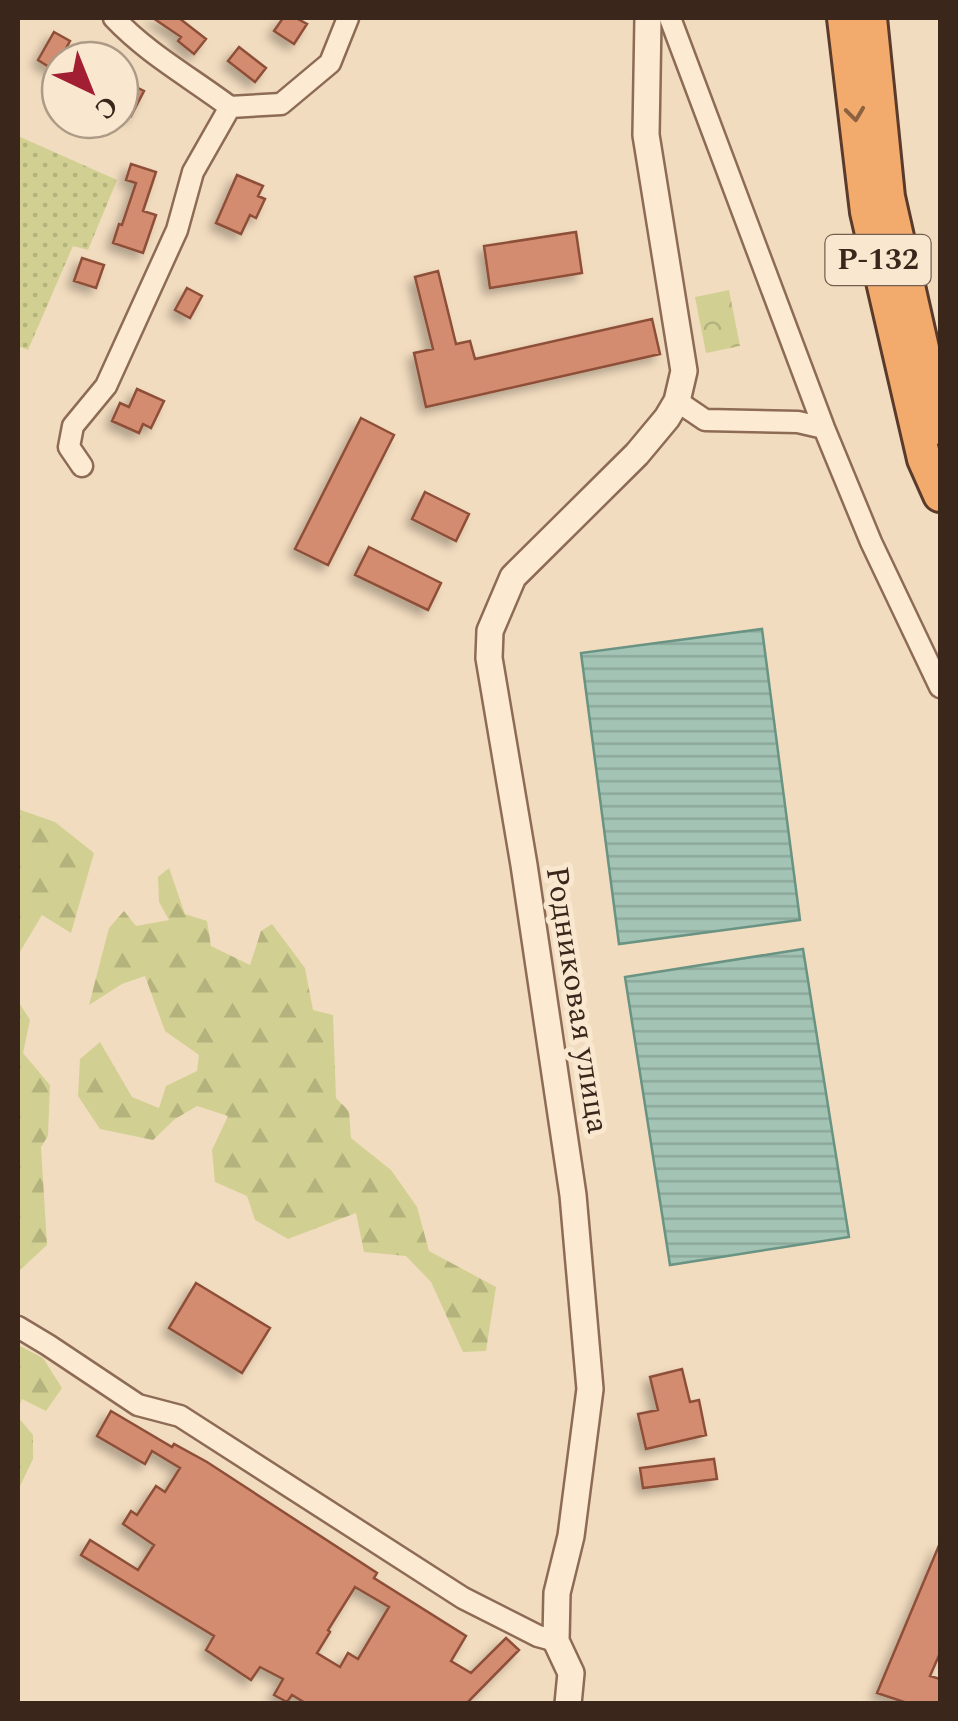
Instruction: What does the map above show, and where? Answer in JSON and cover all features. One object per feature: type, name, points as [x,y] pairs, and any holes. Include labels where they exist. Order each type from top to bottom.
[{"type":"highway","name":"Р-132","points":[[844,18],[867,212],[924,459],[940,496]]},
{"type":"highway","name":"Р-132","points":[[870,18],[888,197],[940,428]]},
{"type":"street","points":[[114,18],[173,69],[230,107],[281,104],[330,63],[348,18]]},
{"type":"street","name":"Родниковая улица","points":[[568,1704],[571,1673],[556,1641],[557,1593],[571,1536],[590,1389],[573,1195],[489,658],[490,632],[513,577],[637,454],[667,418],[684,371],[646,135],[648,18]]},
{"type":"street","points":[[670,18],[824,428],[871,542],[940,687]]},
{"type":"street","points":[[82,466],[69,447],[73,426],[106,386],[177,230],[192,172],[230,107]]},
{"type":"street","points":[[676,401],[705,420],[798,422],[824,428]]},
{"type":"street","points":[[18,1327],[138,1405],[180,1416],[463,1598],[538,1636],[556,1641]]},
{"type":"green space","points":[[18,136],[117,180],[88,250],[73,246],[28,350],[18,346]]},
{"type":"green space","points":[[729,290],[740,346],[706,353],[695,297]]},
{"type":"green space","points":[[18,809],[55,822],[94,853],[71,933],[42,915],[18,955]]},
{"type":"green space","points":[[169,868],[185,914],[207,921],[211,946],[250,965],[261,931],[272,924],[305,968],[313,1010],[333,1015],[336,1098],[349,1111],[351,1138],[391,1170],[417,1207],[429,1251],[496,1287],[486,1351],[463,1352],[431,1282],[406,1256],[364,1252],[356,1213],[288,1239],[255,1220],[247,1196],[215,1182],[212,1150],[228,1116],[197,1106],[175,1119],[153,1140],[100,1129],[78,1096],[80,1059],[100,1042],[132,1097],[159,1108],[166,1086],[197,1071],[199,1055],[165,1031],[145,976],[122,984],[89,1005],[109,928],[124,911],[136,926],[169,920],[159,902],[158,877]]},
{"type":"green space","points":[[18,1001],[30,1020],[23,1053],[50,1085],[48,1136],[41,1147],[47,1245],[18,1272]]},
{"type":"green space","points":[[18,1345],[43,1358],[62,1388],[46,1411],[22,1399],[18,1409]]},
{"type":"green space","points":[[18,1417],[33,1435],[33,1459],[20,1486],[18,1480]]},
{"type":"shaded area","points":[[762,629],[800,920],[619,944],[581,653]]},
{"type":"shaded area","points":[[803,949],[849,1237],[670,1265],[625,977]]},
{"type":"building","points":[[153,18],[179,18],[206,39],[194,54],[178,41],[181,37]]},
{"type":"building","points":[[283,18],[296,18],[307,24],[294,44],[274,31]]},
{"type":"building","points":[[54,32],[68,40],[49,40]]},
{"type":"building","points":[[239,47],[266,68],[255,82],[228,61]]},
{"type":"building","points":[[131,164],[156,172],[143,211],[156,215],[143,253],[113,243],[136,183],[126,180]]},
{"type":"building","points":[[237,175],[263,186],[258,196],[265,199],[256,218],[250,215],[241,234],[216,223]]},
{"type":"building","points":[[576,232],[582,273],[490,288],[484,246]]},
{"type":"building","points":[[82,258],[104,265],[96,288],[74,281]]},
{"type":"building","points":[[438,271],[456,344],[470,341],[475,359],[652,319],[660,354],[426,407],[414,353],[433,349],[415,277]]},
{"type":"building","points":[[187,288],[202,296],[190,318],[175,310]]},
{"type":"building","points":[[137,389],[164,401],[151,428],[143,424],[139,433],[112,421],[120,403],[129,407]]},
{"type":"building","points":[[361,418],[394,435],[328,565],[295,549]]},
{"type":"building","points":[[425,492],[469,514],[456,541],[412,519]]},
{"type":"building","points":[[369,547],[441,583],[428,610],[355,575]]},
{"type":"building","points":[[196,1283],[270,1328],[242,1373],[169,1328]]},
{"type":"building","points":[[682,1369],[690,1402],[699,1400],[706,1435],[646,1449],[638,1414],[658,1410],[650,1377]]},
{"type":"building","points":[[111,1411],[172,1447],[174,1444],[207,1462],[377,1573],[374,1578],[466,1636],[451,1661],[471,1673],[506,1638],[519,1650],[466,1704],[307,1704],[292,1695],[287,1702],[274,1695],[283,1679],[260,1667],[251,1680],[206,1650],[214,1636],[81,1555],[90,1540],[138,1570],[154,1545],[123,1524],[131,1511],[137,1515],[156,1486],[165,1492],[180,1468],[152,1451],[145,1464],[97,1436]],"holes":[[[355,1587],[389,1607],[358,1659],[348,1653],[340,1667],[317,1653]]]},
{"type":"building","points":[[714,1459],[717,1479],[643,1488],[640,1468]]},
{"type":"building","points":[[940,1543],[940,1653],[930,1676],[940,1679],[940,1704],[910,1704],[877,1693]]}]
